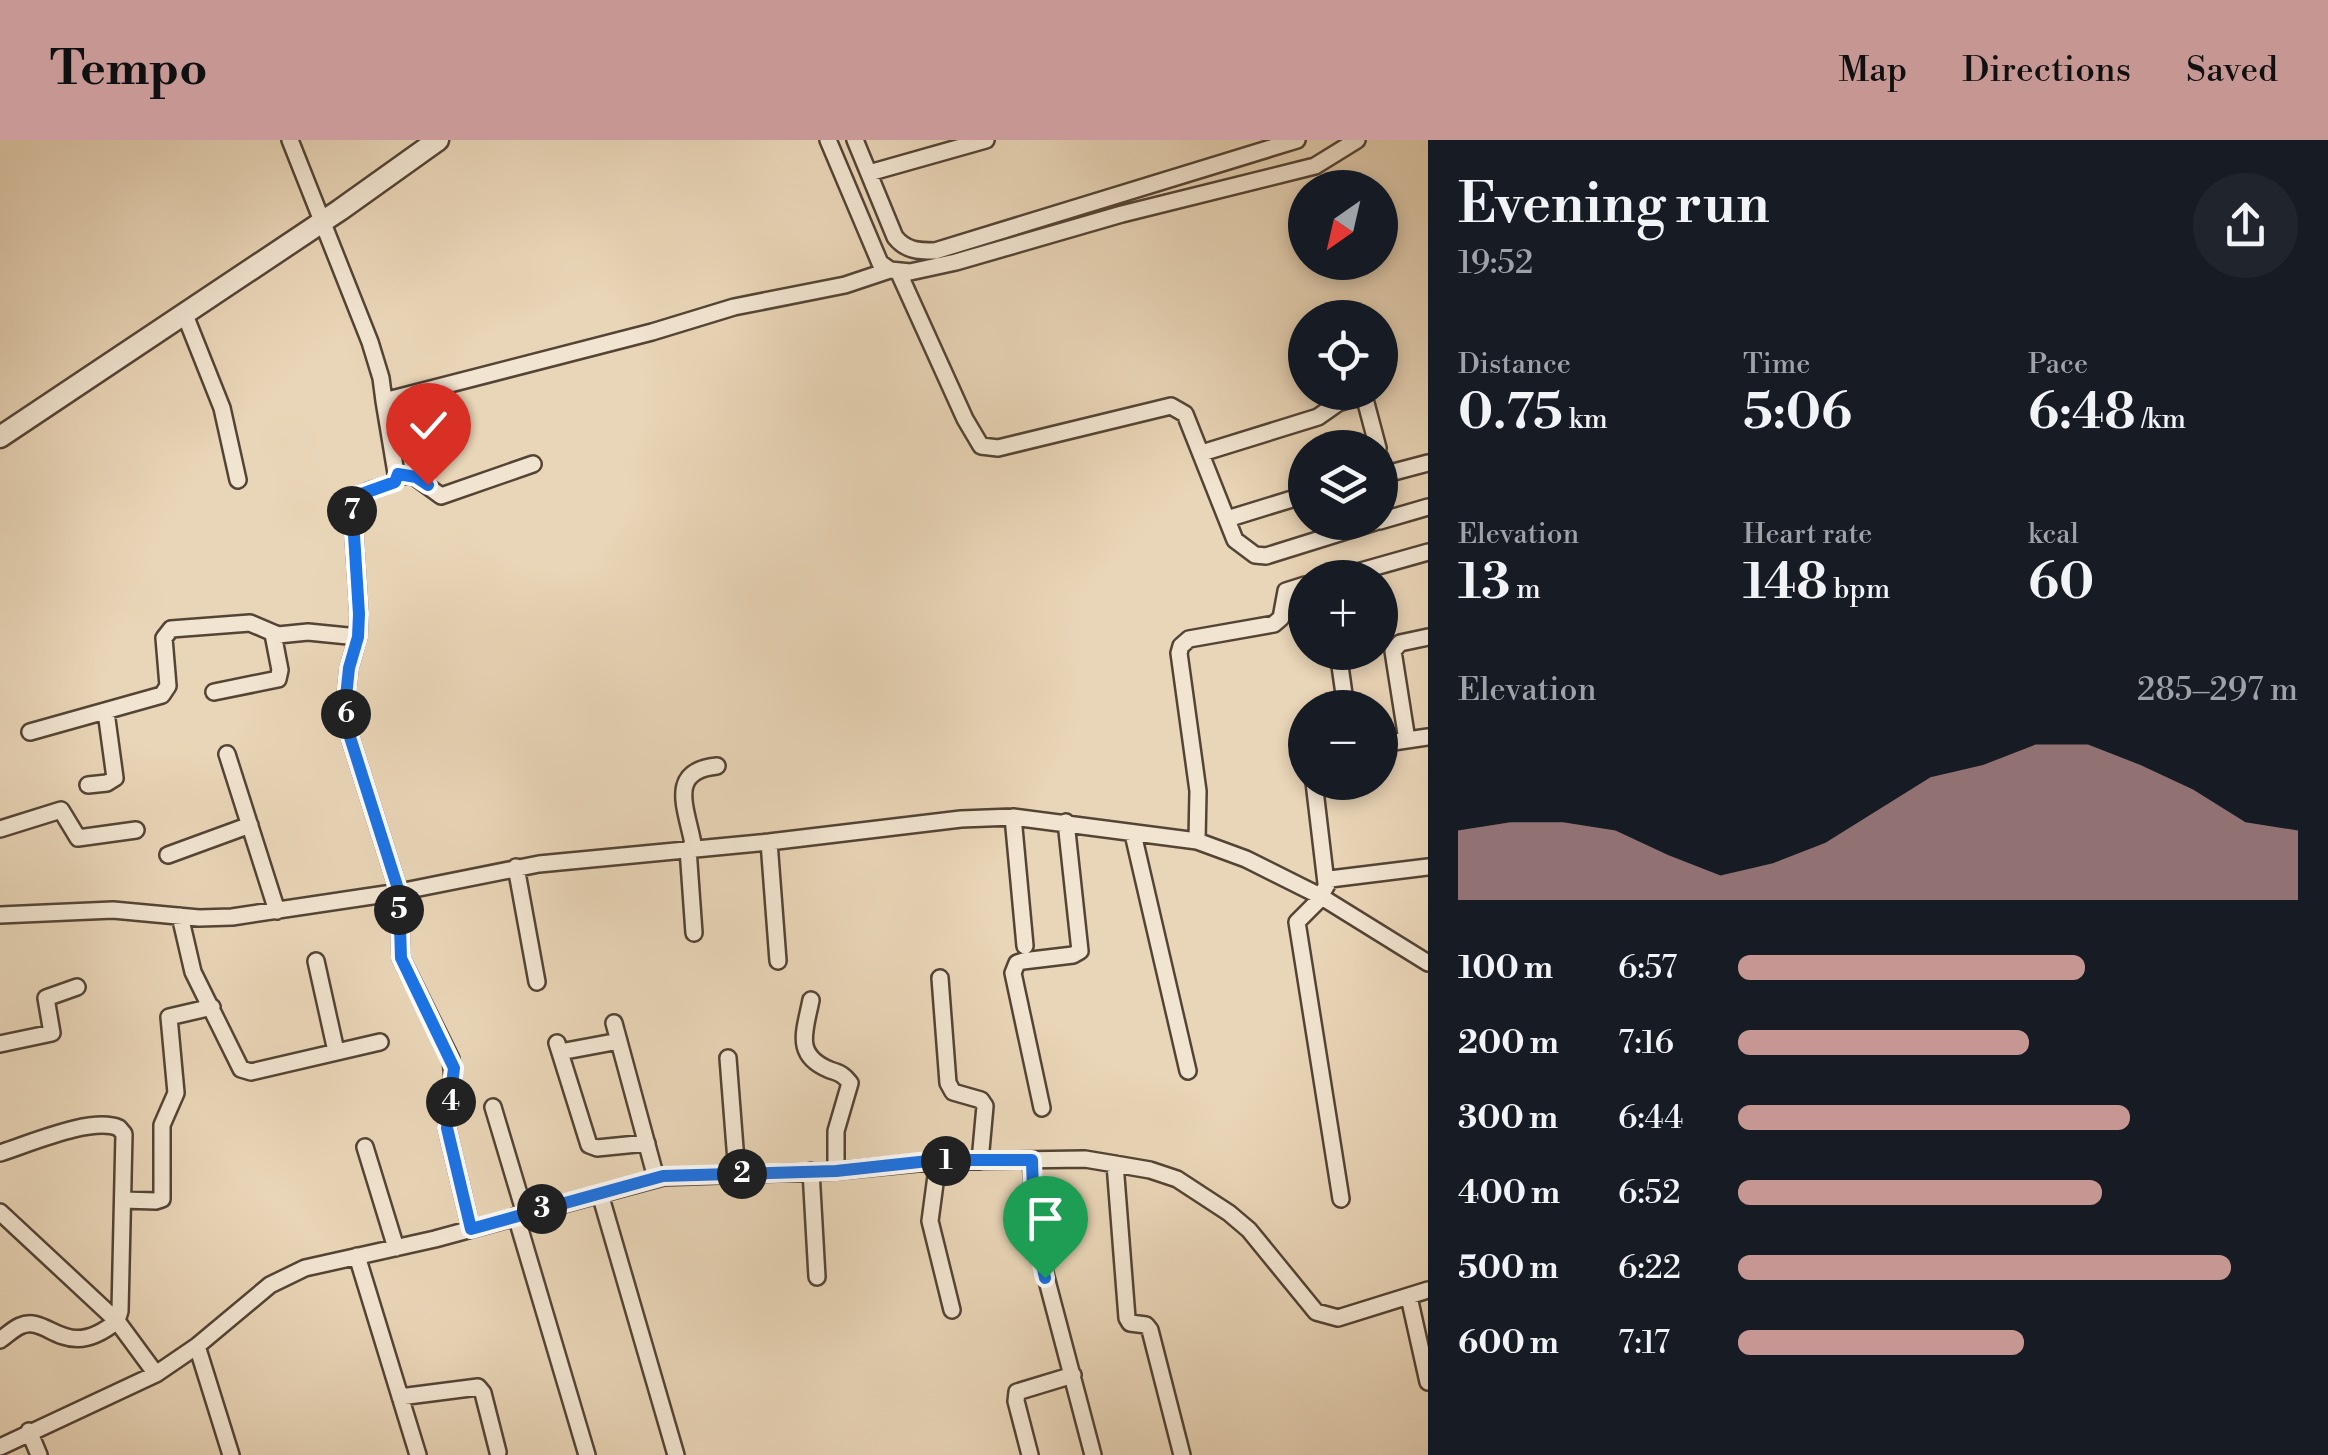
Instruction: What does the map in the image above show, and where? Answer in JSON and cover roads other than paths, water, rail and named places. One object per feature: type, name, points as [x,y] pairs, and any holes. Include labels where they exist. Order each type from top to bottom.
[{"type":"street","points":[[290,140],[373,352],[398,474],[395,482],[356,496],[352,503],[358,637],[348,673],[349,734],[399,892],[401,958],[454,1068],[447,1128],[471,1229]]},
{"type":"street","points":[[0,437],[438,140]]},
{"type":"street","points":[[828,140],[880,263],[894,271],[981,446],[998,448],[1171,406],[1185,414],[1235,540],[1255,555],[1266,556],[1319,540]]},
{"type":"street","points":[[854,140],[895,237],[906,248],[917,251],[935,251],[1297,140]]},
{"type":"street","points":[[869,174],[986,140]]},
{"type":"street","points":[[384,401],[734,307],[894,271],[956,262],[1136,210],[1314,166],[1354,140]]},
{"type":"street","points":[[1129,193],[1136,210]]},
{"type":"street","points":[[894,271],[906,248]]},
{"type":"street","points":[[185,315],[222,408],[238,480]]},
{"type":"street","points":[[1202,453],[1318,418],[1338,403],[1358,397],[1366,403],[1373,430]]},
{"type":"street","points":[[1398,471],[1428,462]]},
{"type":"street","points":[[398,474],[416,477],[441,496],[533,464]]},
{"type":"street","points":[[1227,519],[1288,500]]},
{"type":"street","points":[[1398,516],[1428,506]]},
{"type":"street","points":[[1398,560],[1428,552]]},
{"type":"street","points":[[1198,841],[1198,791],[1180,646],[1190,639],[1278,622],[1288,591]]},
{"type":"street","points":[[30,732],[156,698],[166,691],[164,638],[170,629],[250,623],[272,634],[308,632],[358,637]]},
{"type":"street","points":[[214,692],[278,679],[281,674],[272,634]]},
{"type":"street","points":[[1407,740],[1393,652],[1400,643],[1428,637]]},
{"type":"street","points":[[88,785],[115,778],[106,712]]},
{"type":"street","points":[[1398,741],[1428,737]]},
{"type":"street","points":[[228,754],[277,912]]},
{"type":"street","points":[[694,933],[684,784],[690,772],[716,766]]},
{"type":"street","points":[[1315,800],[1322,889],[1316,905],[1297,922],[1342,1199]]},
{"type":"street","points":[[0,829],[61,810],[78,838],[136,830]]},
{"type":"street","points":[[0,914],[112,910],[215,918],[399,892],[516,867],[1013,817],[1198,841],[1322,889],[1428,964]]},
{"type":"street","points":[[1013,817],[1024,946]]},
{"type":"street","points":[[1042,1108],[1013,973],[1023,960],[1080,951],[1066,822]]},
{"type":"street","points":[[168,855],[250,825]]},
{"type":"street","points":[[1133,834],[1188,1071]]},
{"type":"street","points":[[769,842],[778,961]]},
{"type":"street","points":[[516,867],[538,982]]},
{"type":"street","points":[[1322,889],[1336,877],[1373,876],[1428,867]]},
{"type":"street","points":[[180,916],[188,958],[237,1064],[246,1071],[380,1042]]},
{"type":"street","points":[[316,961],[336,1051]]},
{"type":"street","points":[[940,978],[948,1083],[953,1092],[981,1100],[986,1106],[980,1161]]},
{"type":"street","points":[[0,1044],[52,1033],[46,998],[76,987]]},
{"type":"street","points":[[811,1000],[803,1041],[805,1050],[815,1062],[840,1073],[848,1090],[836,1130],[836,1171]]},
{"type":"street","points":[[123,1200],[156,1202],[162,1198],[162,1125],[176,1093],[168,1019],[174,1013],[212,1007]]},
{"type":"street","points":[[614,1024],[656,1178]]},
{"type":"street","points":[[619,1040],[559,1047],[588,1145],[597,1148],[647,1143]]},
{"type":"street","points":[[728,1058],[738,1174]]},
{"type":"street","points":[[494,1107],[586,1455]]},
{"type":"street","points":[[0,1153],[72,1130],[112,1124],[119,1128],[125,1141],[117,1321],[102,1333],[80,1340],[29,1324],[19,1326],[0,1340]]},
{"type":"street","points":[[365,1147],[396,1248]]},
{"type":"street","points":[[938,1160],[930,1220],[952,1310]]},
{"type":"street","points":[[0,1447],[156,1374],[197,1346],[270,1285],[305,1268],[471,1229],[656,1178],[836,1171],[938,1160],[1085,1160],[1116,1164],[1177,1180],[1229,1212],[1249,1230],[1316,1312],[1338,1318],[1428,1290]]},
{"type":"street","points":[[1032,1160],[1037,1243],[1093,1455]]},
{"type":"street","points":[[1116,1164],[1127,1318],[1130,1323],[1146,1325],[1150,1330],[1182,1455]]},
{"type":"street","points":[[812,1171],[817,1277]]},
{"type":"street","points":[[600,1194],[676,1455]]},
{"type":"street","points":[[0,1212],[117,1321],[156,1374]]},
{"type":"street","points":[[357,1256],[418,1455]]},
{"type":"street","points":[[1408,1297],[1428,1382]]},
{"type":"street","points":[[197,1346],[231,1455]]},
{"type":"street","points":[[1030,1455],[1017,1392],[1073,1375]]},
{"type":"street","points":[[400,1397],[478,1386],[498,1452]]},
{"type":"street","points":[[29,1431],[39,1455]]}]
